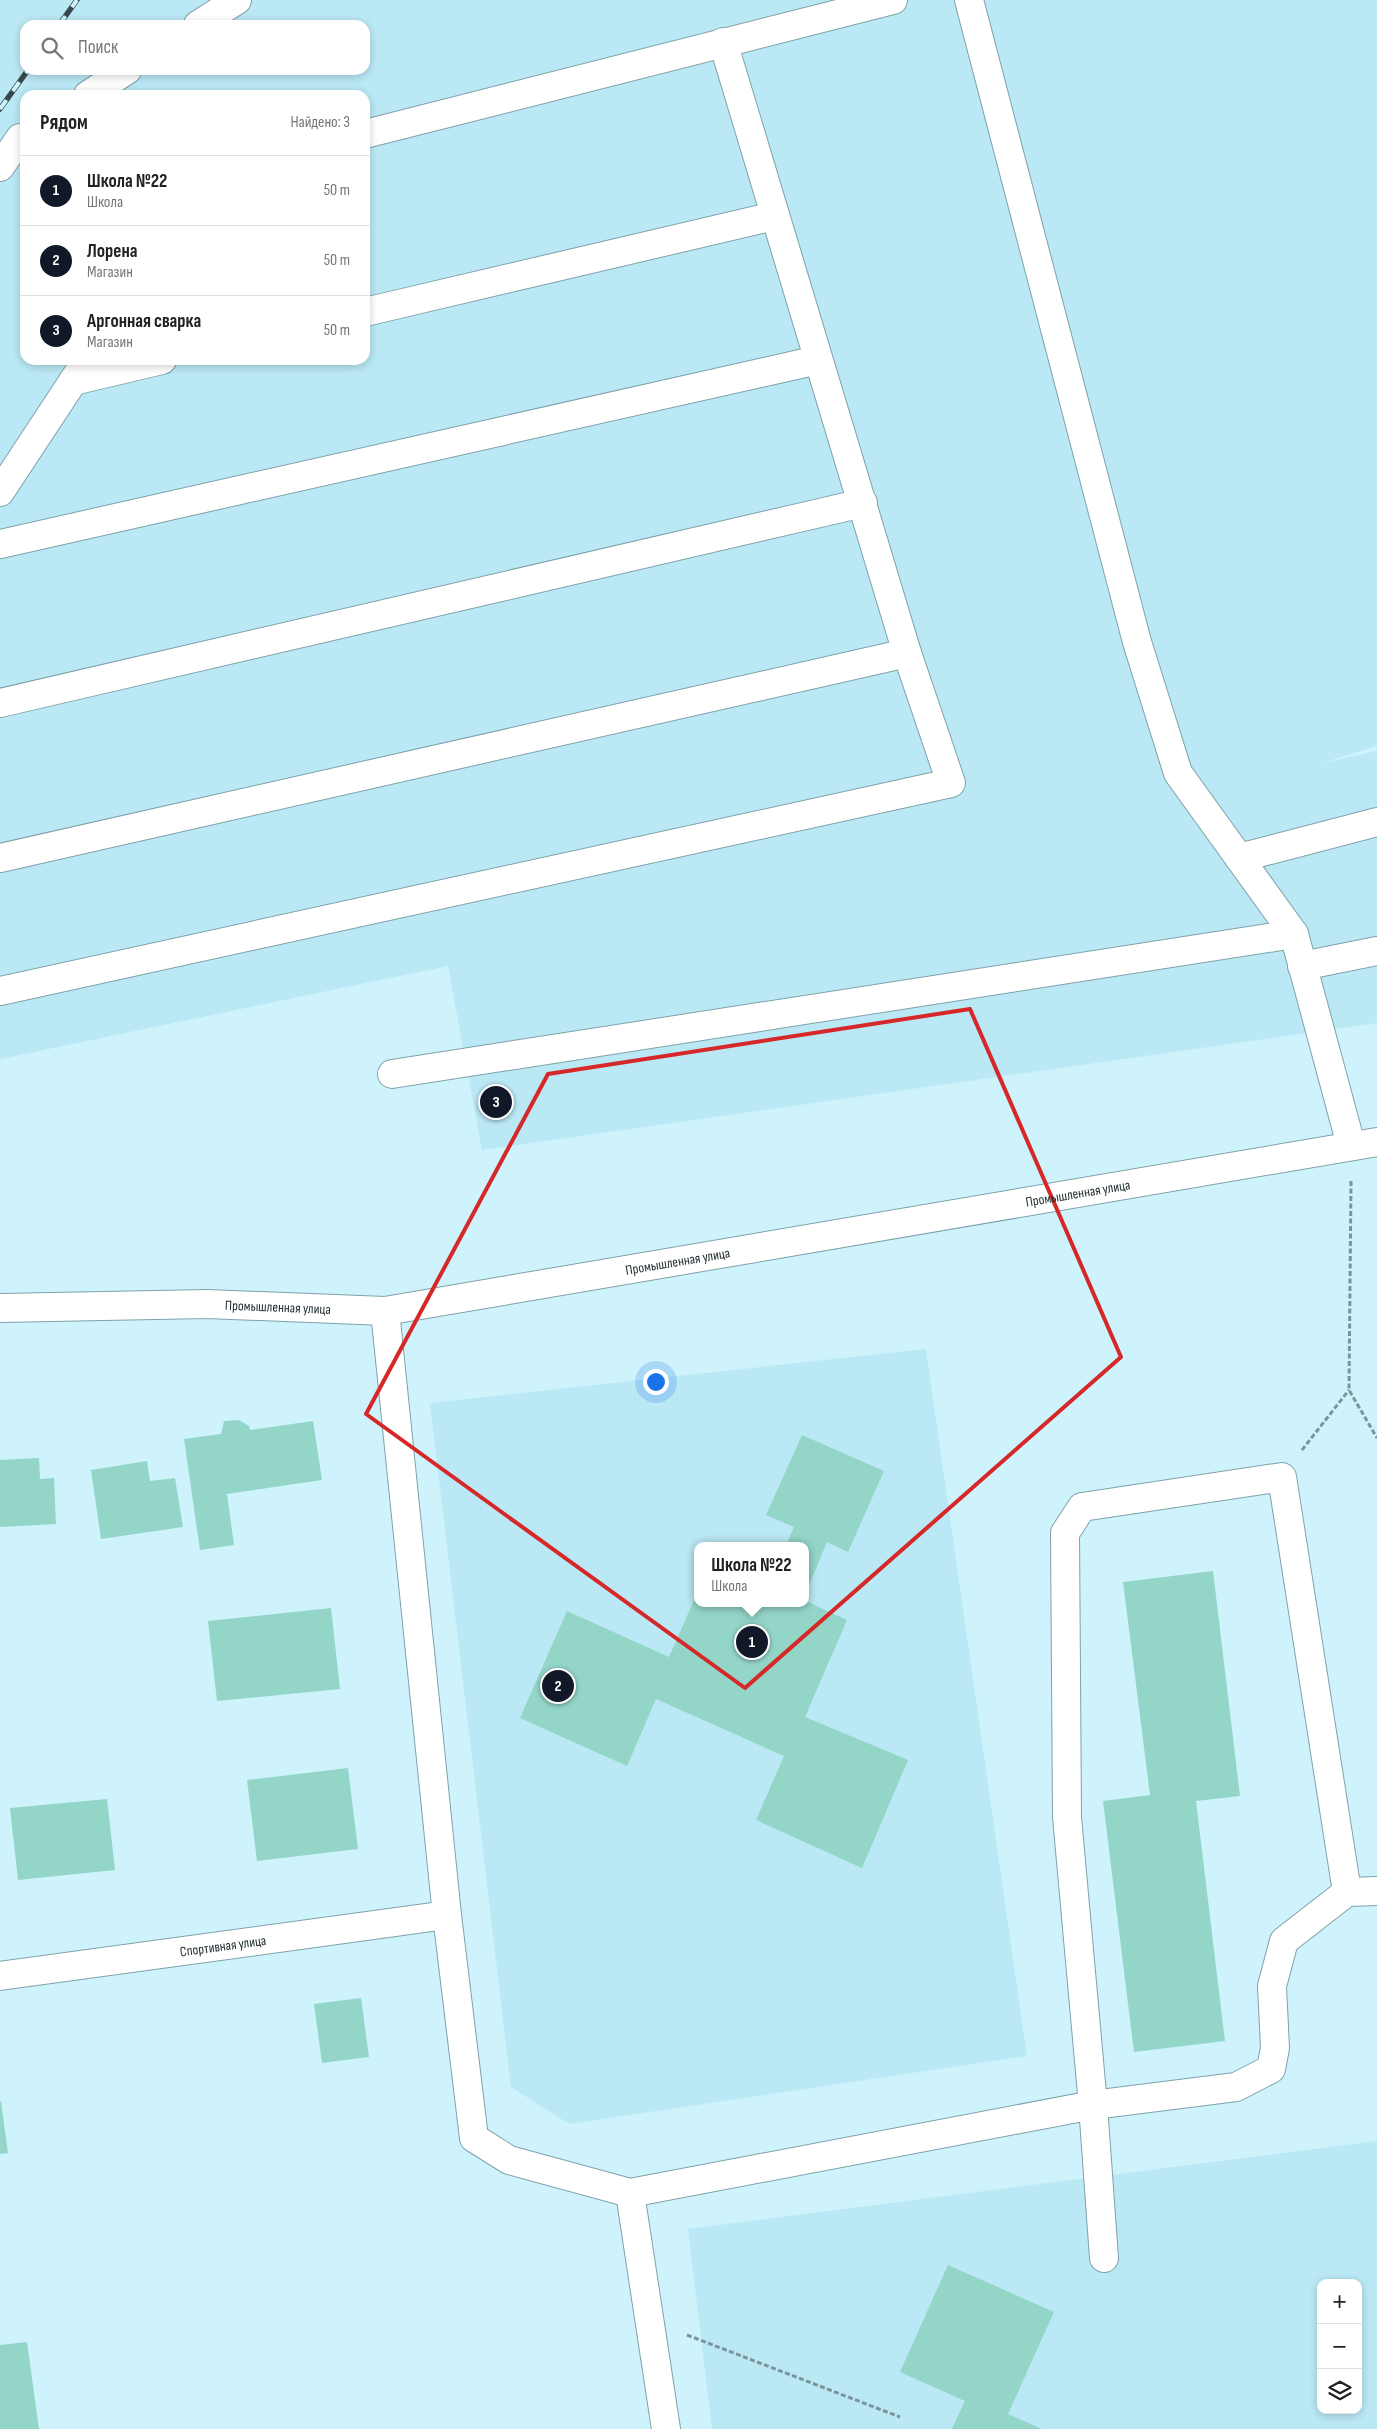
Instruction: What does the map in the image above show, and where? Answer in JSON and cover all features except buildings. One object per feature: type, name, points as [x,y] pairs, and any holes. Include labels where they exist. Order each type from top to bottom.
[{"type":"lane","points":[[206,20],[237,0]]},
{"type":"lane","points":[[370,133],[893,0]]},
{"type":"lane","points":[[969,0],[1135,632],[1178,773],[1294,934],[1302,966],[1364,1144]]},
{"type":"lane","points":[[0,991],[951,783],[908,653],[774,216],[723,42]]},
{"type":"lane","points":[[96,90],[119,75]]},
{"type":"lane","points":[[0,168],[15,138]]},
{"type":"lane","points":[[370,311],[774,216]]},
{"type":"lane","points":[[0,544],[818,360]]},
{"type":"lane","points":[[0,492],[80,370],[121,365]]},
{"type":"lane","points":[[0,703],[863,502]]},
{"type":"lane","points":[[0,858],[908,653]]},
{"type":"lane","points":[[1239,858],[1377,822]]},
{"type":"lane","points":[[392,1074],[1294,934]]},
{"type":"lane","points":[[1302,966],[1377,952]]},
{"type":"lane","name":"Промышленная улица","points":[[0,1308],[207,1304],[385,1310],[1364,1144]]},
{"type":"lane","points":[[385,1310],[447,1915],[474,2138],[509,2160],[630,2193],[1093,2106],[1236,2087],[1271,2069],[1275,2048],[1272,1986],[1284,1941],[1347,1892],[1377,1890]]},
{"type":"lane","points":[[1104,2258],[1093,2106],[1067,1817],[1065,1533],[1082,1507],[1282,1477],[1347,1892]]},
{"type":"lane","name":"Спортивная улица","points":[[0,1976],[447,1915]]},
{"type":"lane","points":[[630,2193],[666,2429]]},
{"type":"path","points":[[1364,1144],[1349,1390],[1377,1438]]},
{"type":"path","points":[[1282,1477],[1349,1390]]},
{"type":"path","points":[[649,2321],[900,2417]]},
{"type":"highlighted area","points":[[970,1009],[1121,1357],[745,1688],[366,1414],[548,1074]]},
{"type":"shaded area","points":[[0,0],[1377,0],[1377,746],[1319,764],[1377,751],[1377,1023],[482,1150],[448,966],[0,1059]]},
{"type":"shaded area","points":[[926,1349],[1027,2056],[569,2124],[511,2087],[430,1403]]},
{"type":"shaded area","points":[[1377,2141],[1377,2429],[712,2429],[688,2229]]},
{"type":"railway","points":[[63,20],[77,0]]},
{"type":"railway","points":[[0,109],[24,75]]},
{"type":"place","name":"Аргонная сварка","points":[[496,1102]]},
{"type":"place","name":"Школа №22","points":[[752,1642]]},
{"type":"place","name":"Лорена","points":[[558,1686]]}]
